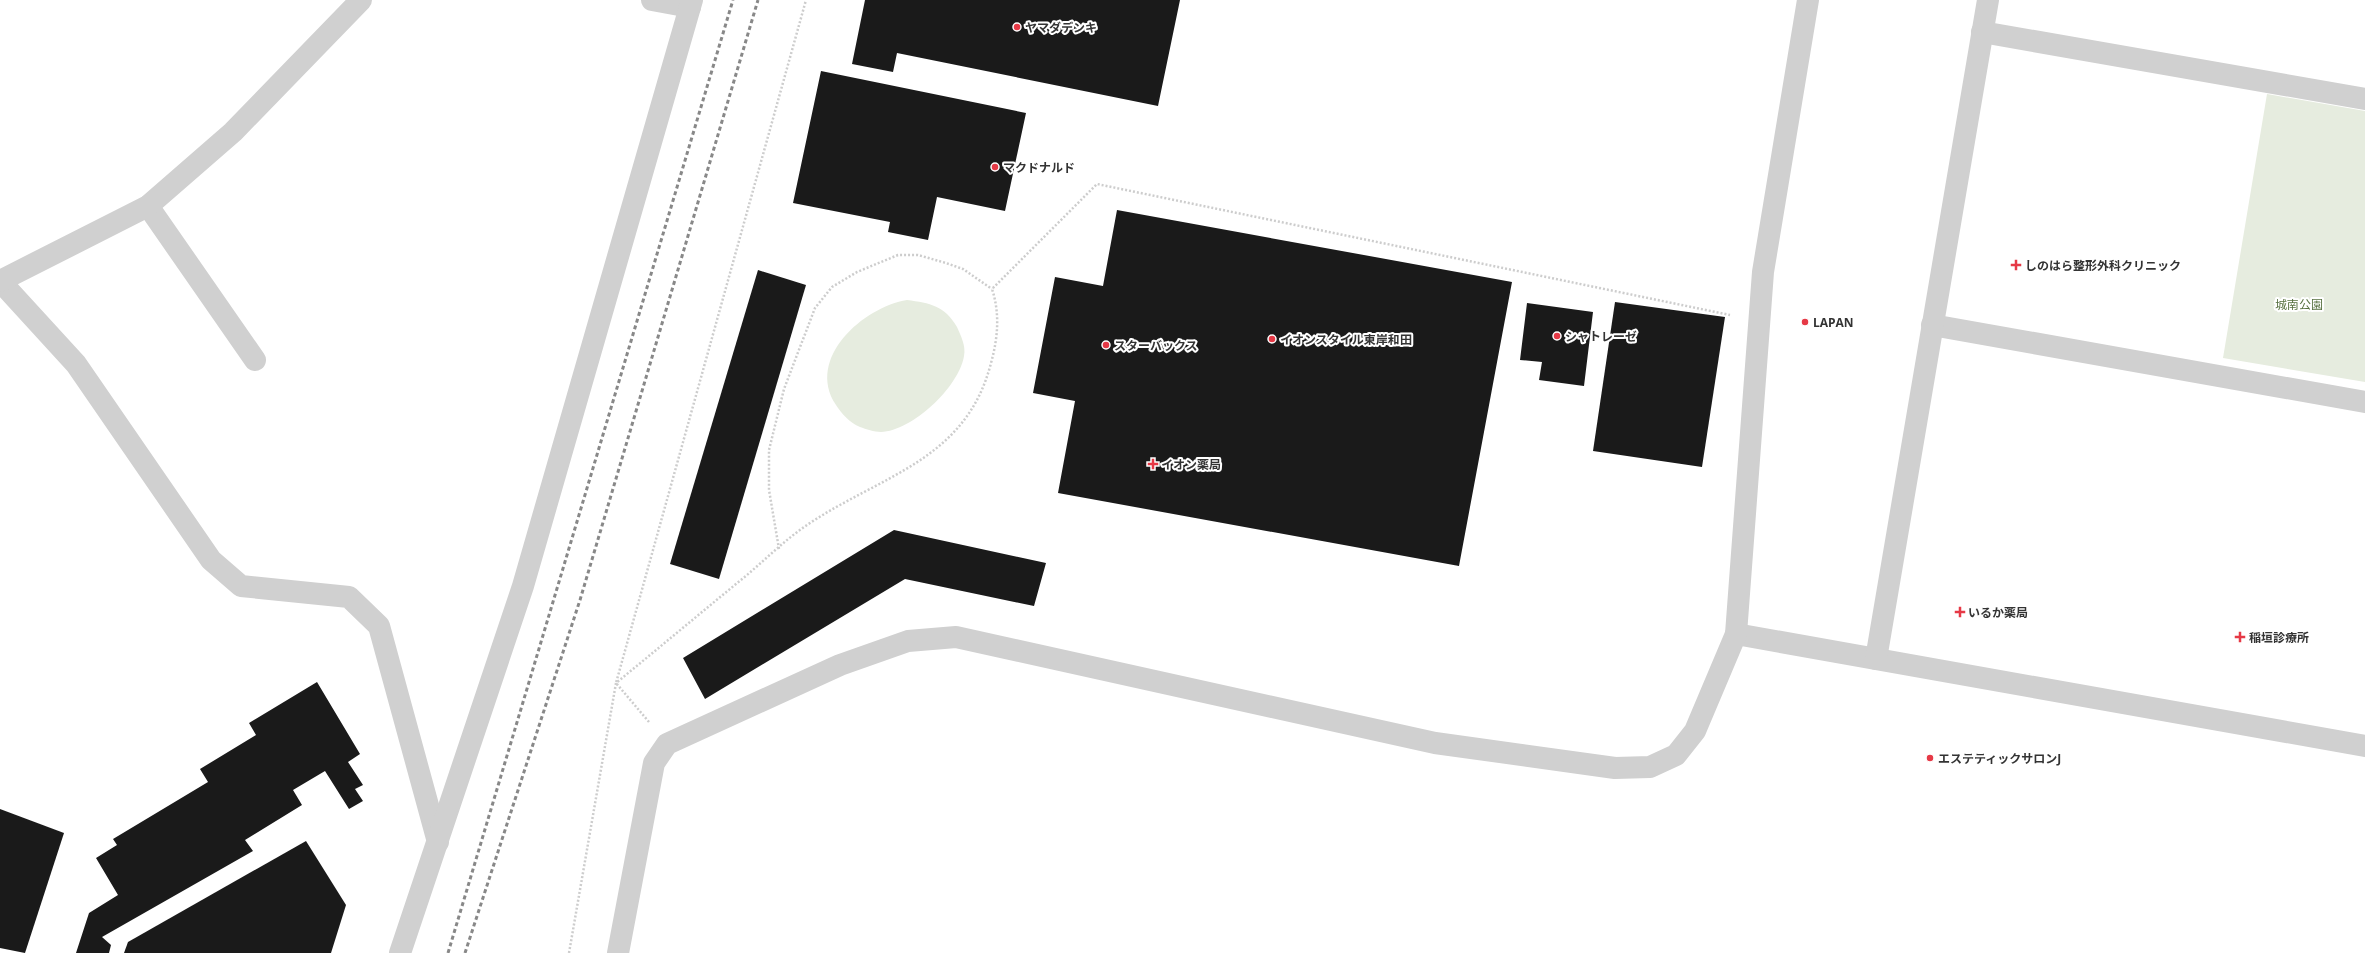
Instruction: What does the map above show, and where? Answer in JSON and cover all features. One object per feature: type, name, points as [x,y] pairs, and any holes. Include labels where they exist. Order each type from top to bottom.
[{"type":"street","points":[[361,0],[233,132],[148,206],[0,281],[76,364],[211,560],[241,586],[349,597],[379,626],[438,842]]},
{"type":"street","points":[[400,953],[523,586],[691,4],[652,0]]},
{"type":"street","points":[[618,953],[654,763],[667,744],[840,665],[908,641],[956,637],[1435,743],[1615,768],[1650,767],[1676,755],[1695,731],[1736,634],[1763,272],[1808,0]]},
{"type":"street","points":[[1876,659],[1988,0]]},
{"type":"street","points":[[1982,32],[2365,99]]},
{"type":"street","points":[[148,206],[255,360]]},
{"type":"street","points":[[1932,325],[2365,402]]},
{"type":"street","points":[[1736,634],[2365,746]]},
{"type":"path","points":[[568,953],[616,683],[806,0]]},
{"type":"path","points":[[992,289],[1097,184],[1760,321]]},
{"type":"path","points":[[616,683],[807,525],[915,464],[960,429],[980,398],[995,349],[998,322],[996,302],[992,289],[963,269],[918,255],[898,255],[857,272],[832,287],[815,308],[784,389],[769,450],[769,490],[779,548]]},
{"type":"path","points":[[616,683],[667,744]]},
{"type":"green space","name":"城南公園","points":[[2267,94],[2365,111],[2365,382],[2223,358]]},
{"type":"green space","points":[[907,300],[930,304],[942,310],[952,320],[962,337],[964,345],[964,356],[960,368],[944,393],[920,416],[893,430],[881,432],[860,427],[849,420],[840,411],[828,387],[828,370],[834,353],[844,338],[857,324],[873,313],[890,305]]},
{"type":"building","name":"ヤマダデンキ","points":[[865,0],[1180,0],[1158,106],[897,53],[893,72],[852,64]]},
{"type":"building","points":[[821,71],[1026,113],[1005,211],[937,197],[928,240],[888,232],[890,222],[793,203]]},
{"type":"building","name":"イオンスタイル東岸和田","points":[[1117,210],[1512,282],[1459,566],[1058,493],[1075,401],[1033,393],[1055,277],[1103,286]]},
{"type":"building","points":[[758,270],[806,285],[719,579],[670,564]]},
{"type":"building","points":[[1615,302],[1725,317],[1702,467],[1593,451]]},
{"type":"building","name":"シャトレーゼ","points":[[1527,303],[1593,312],[1584,386],[1539,380],[1542,362],[1520,360]]},
{"type":"building","points":[[894,530],[1046,563],[1034,606],[905,579],[705,699],[683,658]]},
{"type":"building","points":[[317,682],[360,754],[348,762],[363,785],[355,789],[363,801],[349,809],[325,771],[293,790],[302,805],[245,840],[253,851],[102,937],[111,945],[109,953],[76,953],[89,913],[118,895],[96,858],[117,845],[113,839],[208,782],[200,769],[256,735],[249,723]]},
{"type":"building","points":[[0,809],[64,833],[25,953],[0,948]]},
{"type":"building","points":[[306,841],[346,905],[331,953],[124,953],[128,942]]},
{"type":"railway","points":[[448,953],[733,0]]},
{"type":"railway","points":[[465,953],[580,600],[758,0]]},
{"type":"place","name":"ヤマダデンキ","points":[[1017,27]]},
{"type":"place","name":"マクドナルド","points":[[995,167]]},
{"type":"place","name":"しのはら整形外科クリニック","points":[[2016,265]]},
{"type":"place","name":"LAPAN","points":[[1805,322]]},
{"type":"place","name":"シャトレーゼ","points":[[1557,336]]},
{"type":"place","name":"イオンスタイル東岸和田","points":[[1272,339]]},
{"type":"place","name":"スターバックス","points":[[1106,345]]},
{"type":"place","name":"イオン薬局","points":[[1153,464]]},
{"type":"place","name":"いるか薬局","points":[[1960,612]]},
{"type":"place","name":"稲垣診療所","points":[[2240,637]]},
{"type":"place","name":"エステティックサロンJ","points":[[1930,758]]}]
